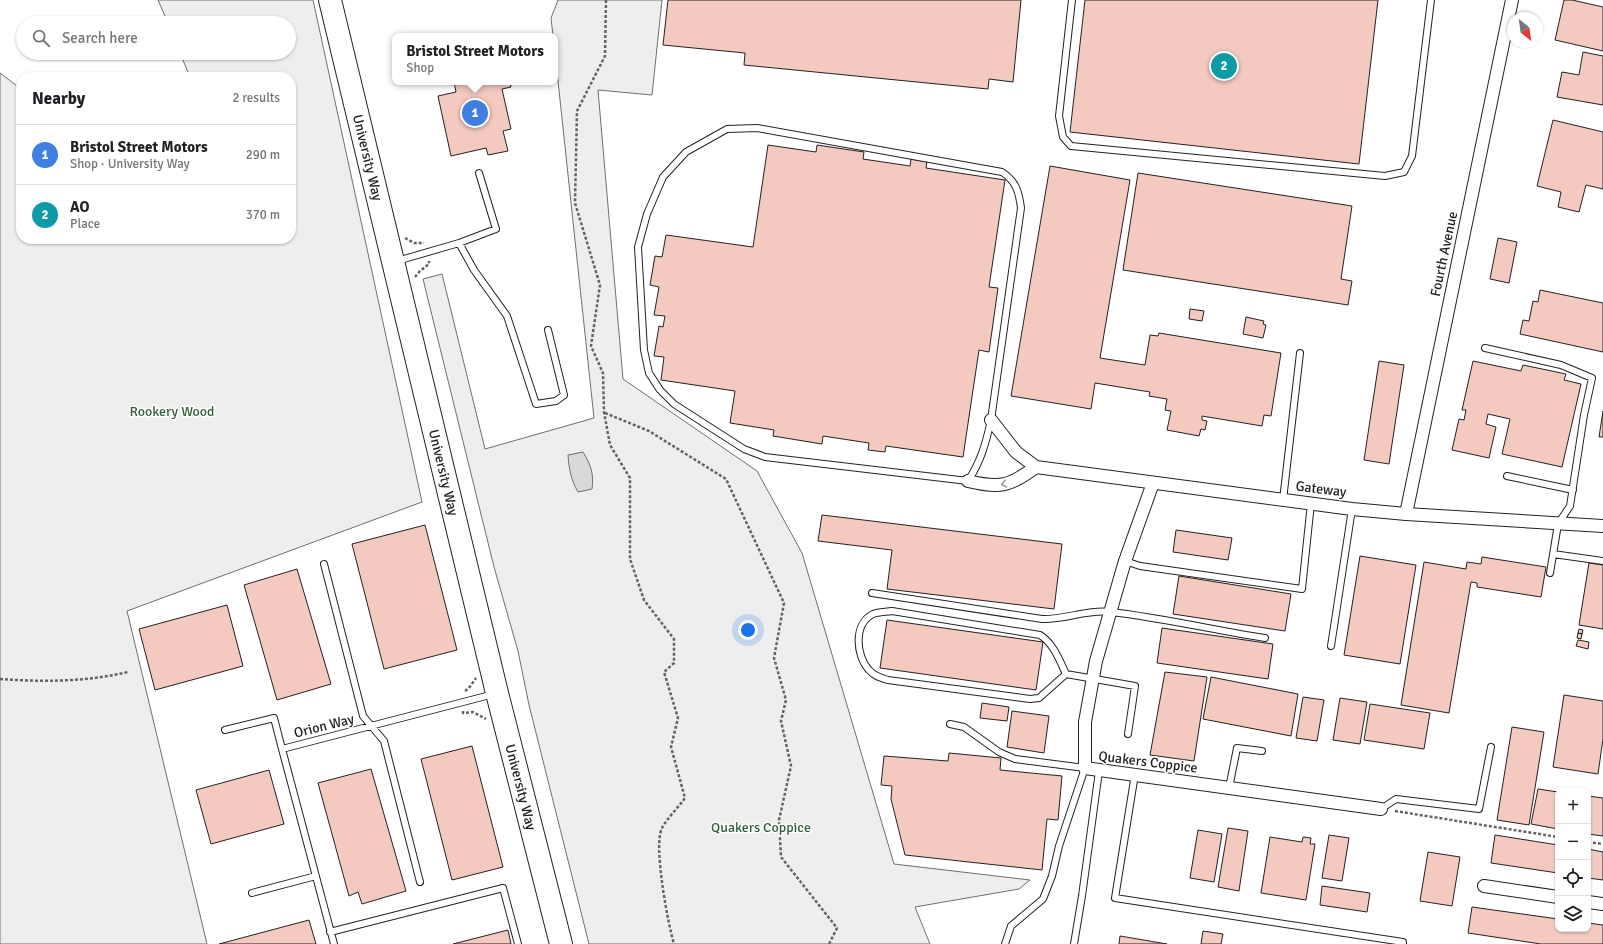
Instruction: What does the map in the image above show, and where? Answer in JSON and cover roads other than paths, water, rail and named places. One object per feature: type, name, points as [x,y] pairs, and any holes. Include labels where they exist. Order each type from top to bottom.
[{"type":"highway","name":"University Way","points":[[330,0],[498,693],[562,944]]},
{"type":"street","name":"Fourth Avenue","points":[[1406,514],[1512,0]]},
{"type":"street","points":[[968,481],[991,486],[1007,484],[1019,480],[1036,468],[1016,452],[991,420]]},
{"type":"street","name":"Gateway","points":[[1036,468],[1352,509],[1406,514],[1603,526]]},
{"type":"street","name":"Quakers Coppice","points":[[1153,483],[1125,561],[1092,679],[1085,722],[1085,768],[1381,809]]},
{"type":"street","points":[[1484,886],[1555,897]]},
{"type":"street","points":[[1591,902],[1603,904]]},
{"type":"lane","points":[[1072,0],[1059,116],[1063,137],[1071,146],[1385,176],[1404,172],[1412,156],[1431,0]]},
{"type":"lane","points":[[757,128],[1002,172],[1012,178],[1019,191],[1021,208],[991,420],[978,466],[968,481],[765,457],[744,449],[670,399],[660,390],[649,373],[644,350],[638,247],[647,214],[662,177],[686,152],[727,130],[757,128]]},
{"type":"lane","points":[[393,262],[459,243],[496,229],[479,173]]},
{"type":"lane","points":[[459,243],[474,270],[507,316],[536,404],[556,401],[564,395],[548,330]]},
{"type":"lane","points":[[1485,348],[1561,365],[1592,378],[1584,415],[1570,506],[1558,524],[1550,573]]},
{"type":"lane","points":[[1283,500],[1300,353]]},
{"type":"lane","points":[[1507,476],[1573,490]]},
{"type":"lane","points":[[1125,561],[1140,566],[1302,590],[1311,503]]},
{"type":"lane","points":[[1331,646],[1352,509]]},
{"type":"lane","points":[[1553,554],[1603,561]]},
{"type":"lane","points":[[324,564],[363,716],[384,741],[420,882]]},
{"type":"lane","points":[[872,592],[1042,619],[1056,619],[1083,612],[1110,612],[1265,638]]},
{"type":"lane","points":[[892,611],[1040,635],[1047,639],[1058,656],[1066,674],[1038,698],[1030,699],[888,680],[878,677],[869,670],[862,660],[859,651],[859,636],[864,624],[873,614],[892,611]]},
{"type":"lane","points":[[1066,674],[1135,686],[1128,734]]},
{"type":"lane","name":"Orion Way","points":[[334,944],[282,749],[372,727],[498,693]]},
{"type":"lane","points":[[225,730],[274,718],[282,749]]},
{"type":"lane","points":[[950,724],[964,727],[999,752],[1015,759],[1085,768],[1059,846],[1052,876],[1043,899],[1011,926],[1005,944]]},
{"type":"lane","points":[[1381,809],[1396,799],[1480,810],[1491,747]]},
{"type":"lane","points":[[1229,788],[1237,748],[1262,751]]},
{"type":"lane","points":[[1074,944],[1099,771]]},
{"type":"lane","points":[[1135,774],[1115,898],[1403,942],[1403,944]]},
{"type":"lane","points":[[252,893],[316,876]]},
{"type":"lane","points":[[330,932],[503,888],[518,944]]},
{"type":"place","name":"AO","points":[[1224,66]]},
{"type":"place","name":"Bristol Street Motors","points":[[475,113]]},
{"type":"park label","name":"Rookery Wood","points":[[172,411]]}]
